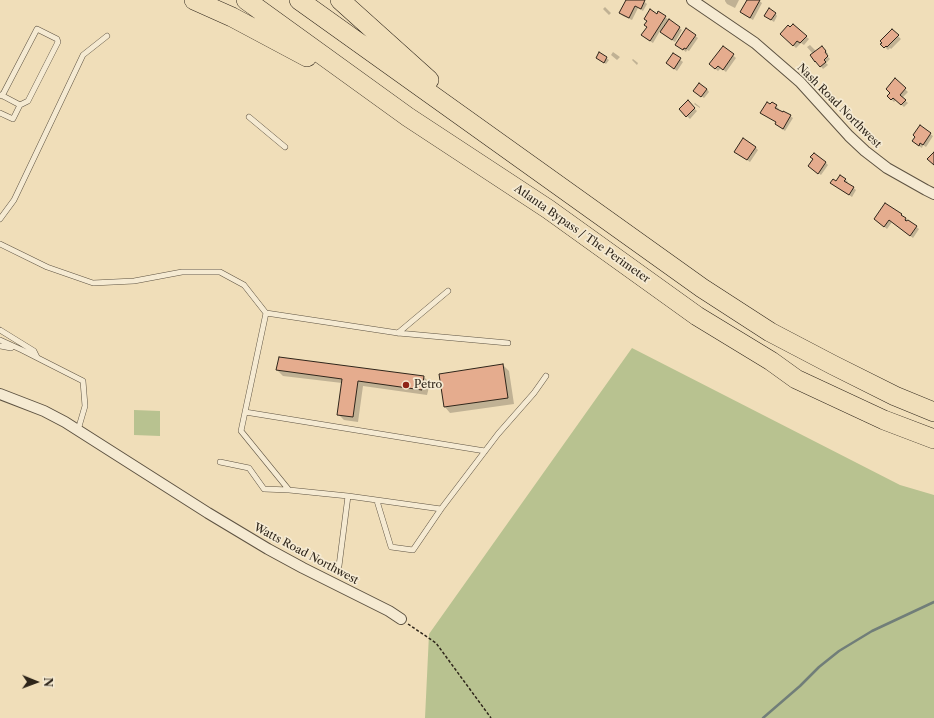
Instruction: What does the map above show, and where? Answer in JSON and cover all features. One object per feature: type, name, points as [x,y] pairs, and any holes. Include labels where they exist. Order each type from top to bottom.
[{"type":"highway","points":[[194,0],[232,17],[302,54],[408,117]]},
{"type":"highway","name":"Atlanta Bypass / The Perimeter","points":[[246,0],[408,117],[548,209],[697,316],[771,361],[796,379],[884,420],[934,439]]},
{"type":"highway","points":[[299,0],[702,288],[770,332],[895,396],[934,412]]},
{"type":"highway","points":[[340,0],[504,146]]},
{"type":"street","name":"Nash Road Northwest","points":[[692,0],[755,43],[800,82],[849,136],[865,151],[887,168],[934,194]]},
{"type":"street","name":"Watts Road Northwest","points":[[0,394],[44,411],[65,422],[208,513],[268,549],[389,611],[401,619]]},
{"type":"lane","points":[[0,114],[14,119],[20,105],[28,101],[58,42],[57,39],[37,29],[1,95],[20,105]]},
{"type":"lane","points":[[0,219],[14,200],[83,55],[107,36]]},
{"type":"lane","points":[[249,117],[285,146]]},
{"type":"lane","points":[[0,244],[47,267],[93,283],[134,282],[182,272],[220,272],[244,285],[266,313],[398,333],[508,343]]},
{"type":"lane","points":[[398,333],[448,291]]},
{"type":"lane","points":[[266,313],[242,432],[289,490]]},
{"type":"lane","points":[[0,330],[34,351],[38,359]]},
{"type":"lane","points":[[0,340],[83,381],[85,406],[82,433]]},
{"type":"lane","points":[[0,346],[22,350]]},
{"type":"lane","points":[[377,500],[391,547],[413,550],[498,434],[534,393],[546,376]]},
{"type":"lane","points":[[245,412],[485,452]]},
{"type":"lane","points":[[220,462],[249,468],[264,489],[348,496],[441,510]]},
{"type":"lane","points":[[339,566],[348,496]]},
{"type":"path","points":[[401,619],[436,643],[491,718]]},
{"type":"green space","points":[[632,348],[900,485],[934,495],[934,718],[425,718],[429,634]]},
{"type":"green space","points":[[134,410],[160,411],[160,436],[134,435]]},
{"type":"building","points":[[626,0],[645,0],[641,9],[635,6],[629,18],[619,13]]},
{"type":"building","points":[[747,0],[760,0],[750,18],[740,12]]},
{"type":"building","points":[[769,8],[776,13],[771,20],[764,16]]},
{"type":"building","points":[[650,9],[657,14],[658,11],[666,16],[650,41],[641,35],[647,27],[644,25],[647,21],[644,19]]},
{"type":"building","points":[[669,19],[680,27],[672,40],[660,32]]},
{"type":"building","points":[[793,24],[807,36],[800,43],[797,41],[793,46],[780,34],[788,25],[790,27]]},
{"type":"building","points":[[686,28],[696,35],[686,49],[684,48],[683,50],[675,45]]},
{"type":"building","points":[[892,29],[899,35],[887,47],[886,46],[884,48],[880,44],[882,43],[880,41]]},
{"type":"building","points":[[723,46],[734,54],[723,70],[718,66],[715,69],[709,64]]},
{"type":"building","points":[[822,46],[828,56],[824,60],[826,62],[820,67],[810,55]]},
{"type":"building","points":[[599,52],[607,57],[604,63],[596,58]]},
{"type":"building","points":[[673,53],[681,58],[674,69],[666,63]]},
{"type":"building","points":[[895,78],[906,88],[900,95],[906,100],[901,105],[893,98],[891,100],[887,96],[890,93],[886,89]]},
{"type":"building","points":[[699,83],[707,89],[701,97],[693,91]]},
{"type":"building","points":[[688,100],[695,108],[686,117],[679,109]]},
{"type":"building","points":[[767,102],[770,104],[772,102],[777,105],[775,108],[791,115],[783,129],[775,124],[776,122],[760,113]]},
{"type":"building","points":[[920,125],[931,133],[923,145],[920,143],[919,146],[912,141],[915,137],[913,135]]},
{"type":"building","points":[[743,138],[756,147],[747,160],[734,152]]},
{"type":"building","points":[[934,152],[934,165],[927,159]]},
{"type":"building","points":[[814,153],[826,162],[818,174],[808,166],[813,159],[810,157]]},
{"type":"building","points":[[840,175],[846,179],[844,181],[854,187],[849,195],[830,183],[833,179],[836,181]]},
{"type":"building","points":[[885,203],[902,214],[901,215],[906,218],[906,221],[908,220],[917,226],[910,236],[889,220],[884,227],[874,219]]},
{"type":"building","name":"Petro","points":[[279,357],[424,376],[422,390],[358,381],[353,417],[337,415],[342,379],[276,370]]},
{"type":"building","points":[[503,364],[508,398],[444,407],[439,374]]},
{"type":"waterway","points":[[763,718],[800,686],[819,667],[839,651],[872,631],[934,602]]},
{"type":"place","name":"Petro","points":[[406,385]]}]
